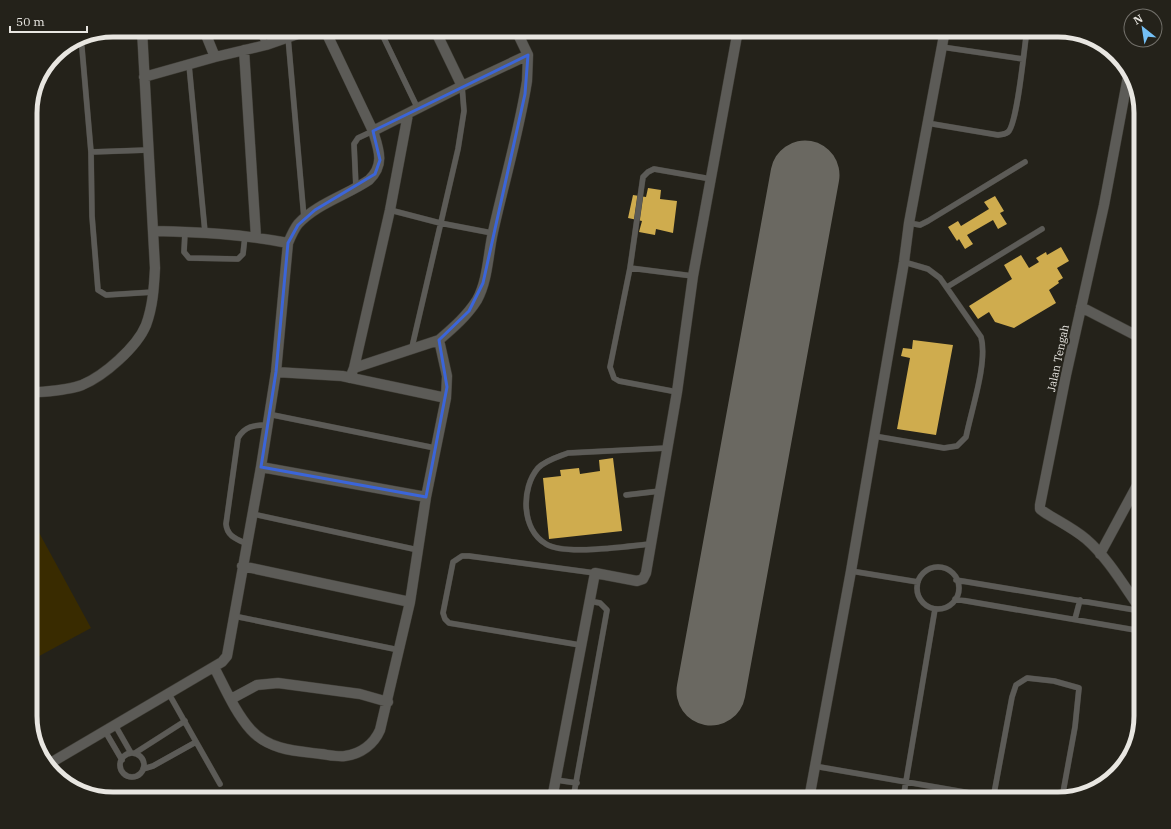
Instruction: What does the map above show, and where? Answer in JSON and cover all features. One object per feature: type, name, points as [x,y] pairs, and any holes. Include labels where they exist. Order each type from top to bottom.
[{"type":"street","points":[[37,392],[82,385],[104,372],[134,343],[146,326],[154,292],[154,231],[142,37]]},
{"type":"street","points":[[207,37],[215,57]]},
{"type":"street","points":[[144,77],[215,57],[266,45],[288,37]]},
{"type":"street","points":[[53,762],[170,694],[222,662],[227,656],[242,566],[262,467],[268,414],[276,372],[288,243],[298,224],[304,218],[315,210],[356,188],[375,174],[379,168],[380,154],[373,131],[328,37]]},
{"type":"street","points":[[438,37],[462,86]]},
{"type":"street","points":[[354,368],[412,347],[439,340],[456,326],[478,299],[484,283],[492,233],[525,94],[528,55],[519,37]]},
{"type":"street","points":[[553,792],[580,645],[595,573],[630,581],[643,579],[646,573],[677,392],[693,276],[737,37]]},
{"type":"street","points":[[810,792],[851,572],[904,262],[909,222],[944,37]]},
{"type":"street","points":[[244,50],[256,237]]},
{"type":"street","points":[[373,131],[462,86],[528,55]]},
{"type":"street","name":"Jalan Tengah","points":[[1126,80],[1104,205],[1050,451],[1040,509],[1086,539],[1100,554],[1134,600]]},
{"type":"street","points":[[350,378],[354,368],[390,210],[408,114]]},
{"type":"street","points":[[154,231],[205,232],[256,237],[288,243]]},
{"type":"street","points":[[1081,307],[1134,334]]},
{"type":"street","points":[[214,667],[231,699],[251,730],[266,743],[281,749],[298,752],[345,756],[370,746],[376,739],[388,702],[410,602],[426,497],[446,398],[447,376],[439,340]]},
{"type":"street","points":[[276,372],[350,378],[446,398]]},
{"type":"street","points":[[262,467],[426,497]]},
{"type":"street","points":[[1100,554],[1134,491]]},
{"type":"street","points":[[242,566],[410,602]]},
{"type":"street","points":[[231,699],[257,685],[278,682],[360,694],[388,702]]},
{"type":"lane","points":[[262,37],[266,45]]},
{"type":"lane","points":[[288,37],[304,218]]},
{"type":"lane","points":[[383,37],[418,109]]},
{"type":"lane","points":[[927,123],[998,135],[1005,134],[1012,123],[1026,37]]},
{"type":"lane","points":[[82,44],[91,152],[92,216],[98,290],[106,295],[154,292]]},
{"type":"lane","points":[[942,47],[1023,59]]},
{"type":"lane","points":[[190,64],[205,232]]},
{"type":"lane","points":[[412,347],[463,121],[464,102],[462,86]]},
{"type":"lane","points":[[356,188],[354,144],[358,138],[373,131]]},
{"type":"lane","points":[[91,152],[148,150]]},
{"type":"lane","points":[[909,222],[920,224],[928,221],[1025,162]]},
{"type":"lane","points":[[677,392],[619,381],[614,378],[610,367],[630,268],[643,177],[654,169],[711,179]]},
{"type":"lane","points":[[390,210],[440,223],[492,233]]},
{"type":"lane","points":[[947,287],[1042,229]]},
{"type":"lane","points":[[185,232],[184,252],[189,258],[238,259],[243,254],[245,236]]},
{"type":"lane","points":[[874,436],[944,448],[957,446],[966,438],[982,360],[983,346],[981,337],[940,278],[928,268],[904,262]]},
{"type":"lane","points":[[630,268],[693,276]]},
{"type":"lane","points":[[268,414],[435,448]]},
{"type":"lane","points":[[247,544],[232,538],[226,529],[238,438],[246,428],[252,425],[267,425]]},
{"type":"lane","points":[[651,544],[569,550],[546,545],[533,529],[529,520],[526,508],[527,494],[531,478],[540,467],[553,458],[568,453],[667,448]]},
{"type":"lane","points":[[626,495],[660,491]]},
{"type":"lane","points":[[253,514],[418,550]]},
{"type":"lane","points":[[580,645],[449,623],[445,619],[443,613],[453,562],[462,556],[595,573]]},
{"type":"lane","points":[[936,568],[950,572],[956,580],[958,593],[950,605],[943,608],[929,607],[920,599],[918,594],[918,582],[923,574],[936,568]]},
{"type":"lane","points":[[851,572],[918,582]]},
{"type":"lane","points":[[956,580],[1134,609]]},
{"type":"lane","points":[[955,599],[1134,630]]},
{"type":"lane","points":[[1075,619],[1080,600]]},
{"type":"lane","points":[[575,792],[607,610],[600,603],[589,601]]},
{"type":"lane","points":[[904,792],[935,608]]},
{"type":"lane","points":[[234,616],[399,650]]},
{"type":"lane","points":[[994,792],[1012,697],[1016,685],[1027,678],[1054,681],[1079,688],[1075,727],[1063,792]]},
{"type":"lane","points":[[170,694],[220,784]]},
{"type":"lane","points":[[185,721],[134,753],[124,756],[121,768],[126,775],[138,775],[143,769],[153,766],[196,742]]},
{"type":"lane","points":[[115,725],[134,753],[143,759],[143,769]]},
{"type":"lane","points":[[105,731],[122,760]]},
{"type":"lane","points":[[814,766],[960,792]]},
{"type":"lane","points":[[556,780],[576,783]]},
{"type":"highlighted area","points":[[528,55],[525,94],[483,283],[469,311],[439,340],[447,387],[426,497],[261,467],[276,372],[288,243],[298,225],[315,210],[375,174],[380,160],[373,131]]},
{"type":"shaded area","points":[[37,529],[91,628],[37,657]]},
{"type":"building","points":[[648,188],[661,190],[660,199],[677,201],[673,233],[656,229],[655,235],[639,232],[642,221],[628,218],[633,195],[646,197]]},
{"type":"building","points":[[995,196],[1004,211],[1000,213],[1007,224],[998,229],[993,220],[967,235],[973,244],[965,249],[959,239],[957,241],[948,227],[958,221],[961,226],[989,209],[984,202]]},
{"type":"building","points":[[1061,247],[1069,261],[1057,268],[1063,278],[1049,290],[1056,303],[1014,328],[995,322],[989,312],[978,319],[969,306],[1012,279],[1004,265],[1021,255],[1029,268],[1039,262],[1036,258],[1046,252],[1047,255]]},
{"type":"building","points":[[913,340],[953,345],[936,435],[897,429],[910,358],[901,356],[903,348],[912,349]]},
{"type":"building","points":[[613,458],[622,531],[549,539],[543,478],[561,476],[560,470],[579,468],[580,474],[600,471],[599,460]]},
{"type":"runway","points":[[711,691],[805,175]]}]
